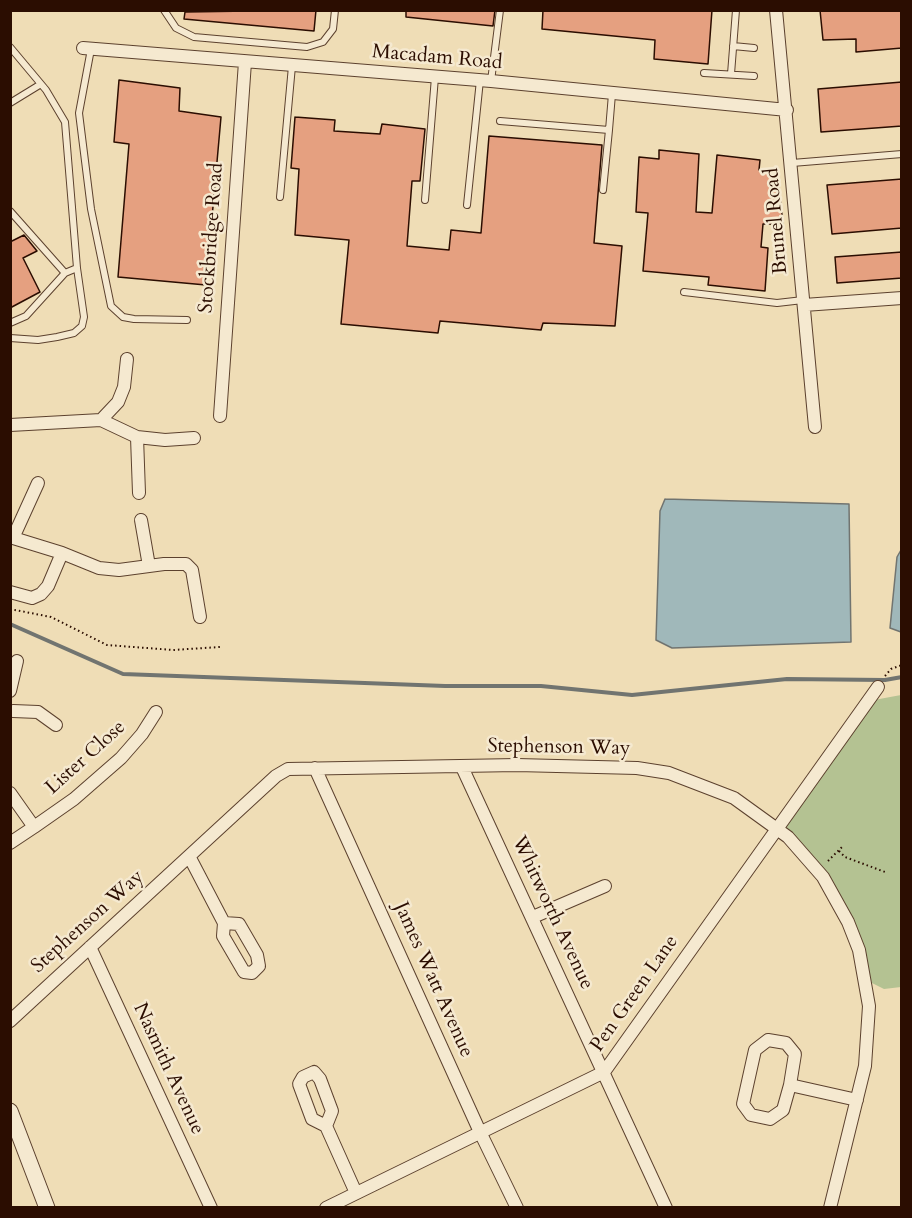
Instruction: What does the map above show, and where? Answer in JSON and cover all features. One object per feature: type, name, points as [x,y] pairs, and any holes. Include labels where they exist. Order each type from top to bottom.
[{"type":"street","name":"Brunel Road","points":[[776,10],[816,427]]},
{"type":"street","name":"Macadam Road","points":[[87,48],[486,81],[787,110]]},
{"type":"street","name":"Stockbridge Road","points":[[220,416],[245,62]]},
{"type":"street","points":[[804,303],[902,298]]},
{"type":"street","points":[[101,420],[118,402],[124,387],[128,359]]},
{"type":"street","points":[[10,425],[101,420],[137,437],[165,440],[194,438]]},
{"type":"street","points":[[137,437],[139,493]]},
{"type":"street","points":[[38,483],[12,537],[99,568],[119,570],[186,564],[192,570],[200,617]]},
{"type":"street","points":[[141,520],[150,566]]},
{"type":"street","points":[[10,592],[32,598],[41,594],[48,586],[62,553]]},
{"type":"street","points":[[10,692],[17,661]]},
{"type":"street","name":"Pen Green Lane","points":[[326,1208],[604,1072],[878,687]]},
{"type":"street","points":[[11,708],[38,712],[56,725]]},
{"type":"street","name":"Lister Close","points":[[10,843],[74,799],[121,758],[142,734],[156,712]]},
{"type":"street","name":"Stephenson Way","points":[[10,1021],[276,776],[288,769],[517,765],[637,768],[669,772],[734,798],[768,820],[788,837],[823,877],[848,921],[859,950],[869,1006],[865,1066],[830,1208]]},
{"type":"street","name":"Whitworth Avenue","points":[[462,767],[666,1208]]},
{"type":"street","name":"James Watt Avenue","points":[[315,768],[480,1132],[517,1208]]},
{"type":"street","points":[[10,793],[34,827]]},
{"type":"street","points":[[189,856],[224,923]]},
{"type":"street","points":[[533,917],[605,886]]},
{"type":"street","name":"Nasmith Avenue","points":[[90,946],[211,1208]]},
{"type":"street","points":[[768,1040],[786,1043],[795,1054],[790,1085],[783,1110],[770,1119],[751,1115],[743,1104],[755,1050],[768,1040]]},
{"type":"street","points":[[790,1085],[856,1100]]},
{"type":"street","points":[[10,1111],[16,1140],[48,1208]]},
{"type":"street","points":[[326,1126],[356,1193]]},
{"type":"lane","points":[[164,10],[176,28],[194,38],[307,47],[322,42],[333,29],[335,10]]},
{"type":"lane","points":[[467,205],[486,81],[500,10]]},
{"type":"lane","points":[[731,74],[736,10]]},
{"type":"lane","points":[[733,46],[754,48]]},
{"type":"lane","points":[[10,47],[13,55],[41,84],[65,122],[77,268],[84,317],[82,326],[74,333],[57,338],[38,340],[10,338]]},
{"type":"lane","points":[[87,48],[80,113],[91,209],[111,306],[123,317],[134,320],[187,320]]},
{"type":"lane","points":[[280,197],[291,66]]},
{"type":"lane","points":[[704,72],[754,76]]},
{"type":"lane","points":[[425,200],[435,77]]},
{"type":"lane","points":[[10,103],[41,84]]},
{"type":"lane","points":[[603,190],[612,94]]},
{"type":"lane","points":[[500,121],[609,130]]},
{"type":"lane","points":[[792,163],[902,154]]},
{"type":"lane","points":[[10,211],[65,273]]},
{"type":"lane","points":[[10,323],[26,316],[65,273],[77,268]]},
{"type":"lane","points":[[684,292],[777,303],[804,303]]},
{"type":"path","points":[[10,609],[51,617],[107,645],[173,650],[220,647]]},
{"type":"path","points":[[886,674],[902,664]]},
{"type":"path","points":[[828,861],[843,847]]},
{"type":"path","points":[[839,851],[845,857],[885,872]]},
{"type":"green space","points":[[901,695],[901,987],[884,989],[872,983],[853,919],[827,874],[776,828],[874,700]]},
{"type":"water","points":[[665,499],[849,504],[851,642],[672,648],[656,640],[660,511]]},
{"type":"water","points":[[901,550],[901,632],[890,628],[897,557]]},
{"type":"building","points":[[316,10],[314,31],[184,19],[185,12]]},
{"type":"building","points":[[406,10],[495,10],[493,26],[406,17]]},
{"type":"building","points":[[543,10],[712,10],[708,64],[654,59],[655,40],[542,29]]},
{"type":"building","points":[[820,10],[902,10],[902,48],[856,52],[856,39],[823,40]]},
{"type":"building","points":[[119,80],[180,88],[179,111],[221,117],[206,285],[118,277],[129,144],[114,142]]},
{"type":"building","points":[[902,82],[902,126],[821,132],[818,89]]},
{"type":"building","points":[[295,117],[335,120],[334,131],[380,134],[382,124],[425,129],[420,181],[412,181],[407,246],[449,250],[451,230],[481,233],[489,136],[602,145],[594,243],[622,246],[615,326],[543,323],[541,330],[440,321],[438,333],[341,324],[349,240],[295,235],[299,169],[291,168]]},
{"type":"building","points":[[659,150],[699,154],[696,212],[712,213],[717,155],[760,160],[759,170],[777,171],[783,224],[763,224],[761,247],[768,248],[765,291],[708,285],[709,277],[643,271],[648,213],[636,212],[639,157],[659,159]]},
{"type":"building","points":[[902,179],[902,228],[832,234],[827,185]]},
{"type":"building","points":[[24,235],[37,251],[23,258],[40,292],[10,308],[10,242]]},
{"type":"building","points":[[902,252],[902,278],[837,283],[835,257]]},
{"type":"waterway","points":[[10,624],[123,674],[445,686],[541,686],[632,695],[787,679],[885,680],[902,677]]}]
